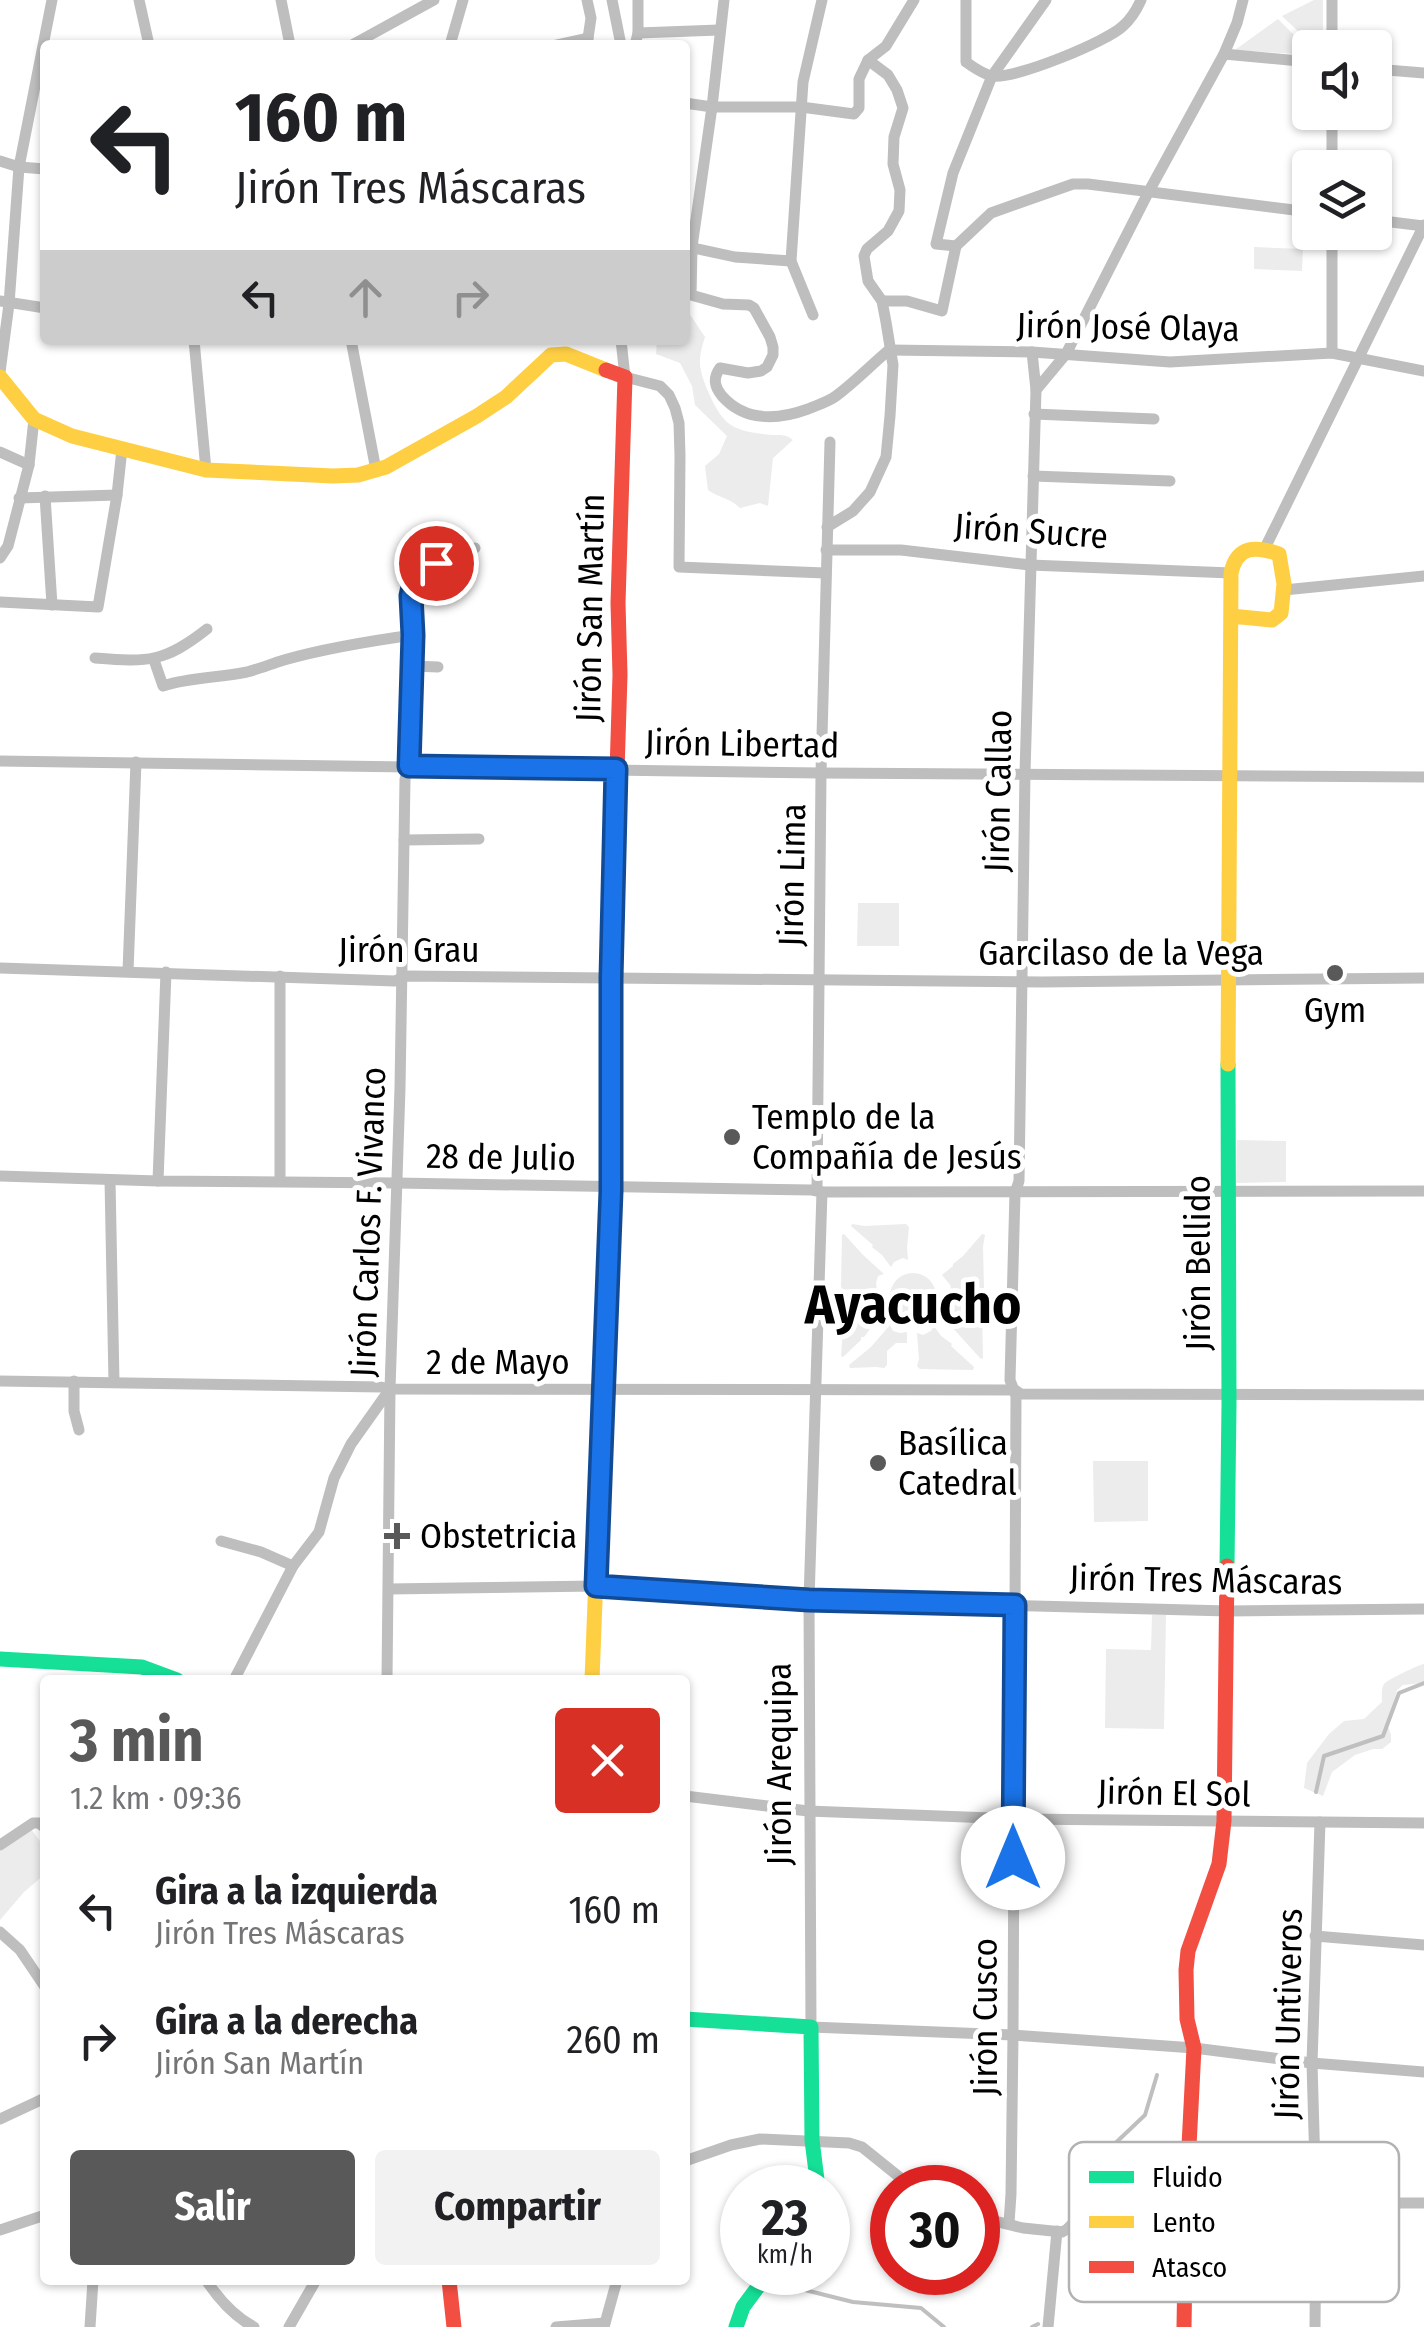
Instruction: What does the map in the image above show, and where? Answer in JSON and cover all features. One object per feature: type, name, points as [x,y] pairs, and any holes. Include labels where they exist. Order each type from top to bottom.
[{"type":"street","points":[[44,40],[52,0]]},
{"type":"street","points":[[139,0],[148,40]]},
{"type":"street","points":[[281,0],[289,40]]},
{"type":"street","points":[[361,40],[434,0]]},
{"type":"street","points":[[451,40],[463,0]]},
{"type":"street","points":[[586,0],[591,18],[587,40]]},
{"type":"street","points":[[612,0],[620,40]]},
{"type":"street","points":[[638,0],[637,39],[719,30]]},
{"type":"street","points":[[690,240],[712,108],[724,0]]},
{"type":"street","points":[[813,315],[791,261],[803,82],[822,0]]},
{"type":"street","points":[[690,104],[712,108],[801,107],[854,114],[860,108],[860,80],[868,60],[886,46],[914,0]]},
{"type":"street","points":[[966,0],[966,62],[992,76],[1040,65],[1107,36],[1121,28],[1141,0]]},
{"type":"street","points":[[956,246],[936,244],[953,173],[992,76],[1046,0]]},
{"type":"street","points":[[1036,390],[1066,354],[1224,54],[1243,0]]},
{"type":"street","points":[[1332,0],[1332,30]]},
{"type":"street","points":[[1224,54],[1292,60]]},
{"type":"street","points":[[827,526],[853,511],[870,492],[886,457],[893,365],[882,302],[868,280],[864,256],[888,231],[899,211],[894,137],[903,108],[888,75],[868,60]]},
{"type":"street","points":[[40,63],[20,167],[4,302],[0,375],[34,420],[72,436],[206,470],[358,475],[386,467],[477,416],[506,396],[551,355],[566,354],[660,386],[675,408],[680,456],[679,566],[825,573]]},
{"type":"street","points":[[1392,70],[1424,73]]},
{"type":"street","points":[[0,161],[40,169]]},
{"type":"street","points":[[882,302],[907,301],[942,311],[956,246],[976,225],[991,213],[1072,184],[1292,210]]},
{"type":"street","points":[[1265,548],[1424,226],[1392,222]]},
{"type":"street","points":[[690,246],[735,257],[791,261]]},
{"type":"street","points":[[1332,250],[1332,354]]},
{"type":"street","points":[[690,270],[691,295],[723,304],[749,305],[770,337],[773,354],[768,367],[748,373],[720,368],[716,373],[715,384],[724,398],[749,414],[768,418],[792,414],[833,398],[889,350]]},
{"type":"street","points":[[4,302],[40,307]]},
{"type":"street","points":[[194,345],[206,470]]},
{"type":"street","points":[[352,345],[376,470]]},
{"type":"street","points":[[621,345],[625,377]]},
{"type":"street","name":"Jirón José Olaya","points":[[889,350],[1032,352],[1170,362],[1332,354],[1424,371]]},
{"type":"street","name":"Jirón Callao","points":[[1015,1390],[1010,1380],[1015,1193],[1019,1181],[1036,390],[1032,352]]},
{"type":"street","name":"Jirón San Martín","points":[[592,1675],[611,1186],[611,978],[625,377]]},
{"type":"street","points":[[1034,414],[1154,419]]},
{"type":"street","points":[[0,558],[8,546],[29,465],[34,420]]},
{"type":"street","name":"Jirón Lima","points":[[816,1388],[818,980],[830,442]]},
{"type":"street","points":[[0,602],[98,608],[122,449]]},
{"type":"street","points":[[0,452],[29,465]]},
{"type":"street","points":[[1032,476],[1170,480]]},
{"type":"street","points":[[20,498],[117,495]]},
{"type":"street","points":[[45,496],[52,606]]},
{"type":"street","name":"Jirón Carlos F. Vivanco","points":[[388,1675],[390,1389],[405,779],[409,766],[413,635],[411,596],[418,579],[436,563],[475,548]]},
{"type":"street","points":[[1231,572],[1232,559],[1239,552],[1265,548],[1279,554],[1284,590],[1281,614],[1272,620],[1231,616]]},
{"type":"street","name":"Jirón Sucre","points":[[826,550],[900,550],[1030,564],[1231,572]]},
{"type":"street","name":"Jirón Bellido","points":[[1189,2142],[1194,2048],[1187,2019],[1188,1951],[1219,1864],[1224,1821],[1231,572]]},
{"type":"street","points":[[1284,590],[1424,576]]},
{"type":"street","points":[[95,658],[154,660],[187,645],[207,629]]},
{"type":"street","points":[[154,660],[163,686],[184,680],[220,678],[365,642],[413,635]]},
{"type":"street","points":[[412,666],[438,667]]},
{"type":"street","name":"Jirón Libertad","points":[[0,761],[1424,778]]},
{"type":"street","points":[[128,971],[136,762]]},
{"type":"street","points":[[404,840],[479,839]]},
{"type":"street","name":"Jirón Grau","points":[[0,968],[372,981],[406,976],[818,980]]},
{"type":"street","points":[[158,1182],[166,972]]},
{"type":"street","points":[[280,976],[280,1181]]},
{"type":"street","name":"Garcilaso de la Vega","points":[[818,980],[1424,978]]},
{"type":"street","name":"28 de Julio","points":[[0,1176],[158,1182],[397,1182],[819,1191],[1424,1191]]},
{"type":"street","points":[[110,1180],[114,1382]]},
{"type":"street","name":"2 de Mayo","points":[[0,1380],[390,1389],[816,1388],[1015,1390],[1020,1394],[1424,1396]]},
{"type":"street","points":[[74,1381],[74,1411],[80,1430]]},
{"type":"street","name":"Jirón Arequipa","points":[[815,2165],[808,1811],[816,1388]]},
{"type":"street","points":[[237,1675],[293,1566],[319,1532],[334,1478],[352,1444],[390,1389]]},
{"type":"street","name":"Jirón Cusco","points":[[1009,2224],[1015,1390]]},
{"type":"street","points":[[221,1541],[262,1552],[293,1566]]},
{"type":"street","name":"Jirón Tres Máscaras","points":[[389,1589],[596,1586],[809,1600],[1225,1611],[1424,1609]]},
{"type":"street","points":[[0,1659],[142,1667],[163,1675]]},
{"type":"street","points":[[0,1667],[136,1675]]},
{"type":"street","name":"Jirón El Sol","points":[[690,1797],[808,1811],[1424,1823]]},
{"type":"street","name":"Jirón Untiveros","points":[[1314,2142],[1312,2063],[1320,1822]]},
{"type":"street","points":[[0,1845],[33,1823],[40,1825]]},
{"type":"street","points":[[0,1932],[20,1950],[40,1980]]},
{"type":"street","points":[[1315,1936],[1424,1945]]},
{"type":"street","points":[[690,2019],[1013,2035],[1194,2048],[1424,2072]]},
{"type":"street","points":[[0,2118],[40,2100]]},
{"type":"street","points":[[690,2159],[760,2139],[812,2140],[862,2147],[884,2165]]},
{"type":"street","points":[[1399,2203],[1424,2203]]},
{"type":"street","points":[[0,2230],[40,2218]]},
{"type":"street","points":[[1000,2222],[1023,2228],[1069,2229]]},
{"type":"street","points":[[1048,2327],[1056,2231]]},
{"type":"street","points":[[90,2327],[92,2285]]},
{"type":"street","points":[[210,2285],[254,2327]]},
{"type":"street","points":[[290,2327],[313,2285]]},
{"type":"street","points":[[441,2285],[445,2327]]},
{"type":"street","points":[[450,2285],[454,2327]]},
{"type":"street","points":[[556,2327],[605,2326],[616,2285]]},
{"type":"street","points":[[736,2327],[752,2295]]},
{"type":"street","name":"Jirón Bellido","points":[[1184,2302],[1184,2327]]},
{"type":"street","name":"Jirón Untiveros","points":[[1315,2302],[1315,2327]]},
{"type":"shaded area","points":[[1314,0],[1323,0],[1323,30],[1297,30],[1282,16]]},
{"type":"shaded area","points":[[1278,19],[1292,33],[1292,54],[1235,50]]},
{"type":"shaded area","points":[[1254,247],[1303,250],[1302,271],[1254,269]]},
{"type":"shaded area","points":[[690,315],[705,337],[700,357],[702,375],[724,419],[747,431],[793,440],[773,458],[768,506],[760,503],[740,508],[708,490],[705,466],[719,454],[727,436],[695,405],[692,386],[680,363],[656,354],[657,345],[690,345]]},
{"type":"shaded area","points":[[858,903],[899,903],[899,946],[857,946]]},
{"type":"shaded area","points":[[1237,1140],[1286,1141],[1286,1182],[1236,1183]]},
{"type":"shaded area","points":[[852,1224],[906,1224],[908,1260],[903,1258],[891,1267]]},
{"type":"shaded area","points":[[844,1234],[884,1274],[878,1276],[877,1290],[841,1287]]},
{"type":"shaded area","points":[[982,1234],[984,1288],[949,1291],[951,1286],[942,1275]]},
{"type":"shaded area","points":[[913,1273],[930,1279],[936,1296],[930,1313],[913,1319],[896,1313],[890,1296],[896,1279]]},
{"type":"shaded area","points":[[876,1301],[874,1307],[883,1317],[843,1357],[841,1303]]},
{"type":"shaded area","points":[[949,1301],[984,1305],[983,1358],[942,1319],[947,1317]]},
{"type":"shaded area","points":[[890,1325],[893,1331],[907,1332],[907,1343],[896,1343],[887,1351],[887,1365],[850,1368],[849,1365]]},
{"type":"shaded area","points":[[934,1326],[973,1370],[917,1366],[917,1333],[923,1335]]},
{"type":"shaded area","points":[[1093,1461],[1148,1461],[1148,1521],[1094,1522]]},
{"type":"shaded area","points":[[1152,1615],[1166,1615],[1164,1729],[1105,1728],[1106,1649],[1151,1650]]},
{"type":"shaded area","points":[[1424,1664],[1424,1683],[1403,1685],[1397,1690],[1387,1724],[1391,1742],[1382,1749],[1355,1755],[1332,1772],[1323,1796],[1304,1788],[1307,1763],[1329,1734],[1344,1721],[1364,1719],[1382,1702],[1384,1684]]},
{"type":"shaded area","points":[[31,1829],[40,1841],[40,1878],[0,1920],[0,1848]]},
{"type":"waterway","points":[[1316,1792],[1324,1756],[1383,1736],[1399,1693],[1424,1683]]},
{"type":"waterway","points":[[1117,2142],[1145,2115],[1157,2075]]},
{"type":"waterway","points":[[825,2295],[853,2302],[921,2308],[944,2327]]},
{"type":"waterway","points":[[1032,2327],[1038,2324]]},
{"type":"traffic: fast","points":[[598,1523],[611,1191],[611,966]]},
{"type":"traffic: fast","points":[[1227,1566],[1228,1064]]},
{"type":"traffic: fast","points":[[0,1659],[142,1667],[164,1675]]},
{"type":"traffic: fast","points":[[690,2019],[811,2027],[815,2165]]},
{"type":"traffic: fast","points":[[736,2327],[752,2295]]},
{"type":"traffic: slow","points":[[0,377],[34,419],[72,436],[206,470],[333,476],[358,475],[386,467],[506,397],[551,355],[566,354],[606,370]]},
{"type":"traffic: slow","points":[[1228,1064],[1231,573],[1238,557],[1249,550],[1279,554],[1284,584],[1281,613],[1272,620],[1231,616]]},
{"type":"traffic: slow","points":[[592,1675],[598,1523]]},
{"type":"traffic: jam","points":[[606,370],[625,377],[611,966]]},
{"type":"traffic: jam","points":[[1189,2142],[1194,2048],[1187,2019],[1186,1970],[1188,1951],[1219,1864],[1224,1821],[1227,1566]]},
{"type":"traffic: jam","points":[[450,2285],[454,2327]]},
{"type":"traffic: jam","points":[[1184,2302],[1184,2327]]},
{"type":"place","name":"Gym","points":[[1335,973]]},
{"type":"place","name":"Templo de la Compañía de Jesús","points":[[732,1137]]},
{"type":"place","name":"Basílica Catedral","points":[[878,1463]]},
{"type":"place","name":"Obstetricia","points":[[397,1536]]},
{"type":"district","name":"Ayacucho","points":[[913,1304]]},
{"type":"route","points":[[436,563],[418,579],[411,596],[409,766],[616,769],[611,1191],[596,1586],[809,1600],[1015,1605],[1013,1858]]}]
